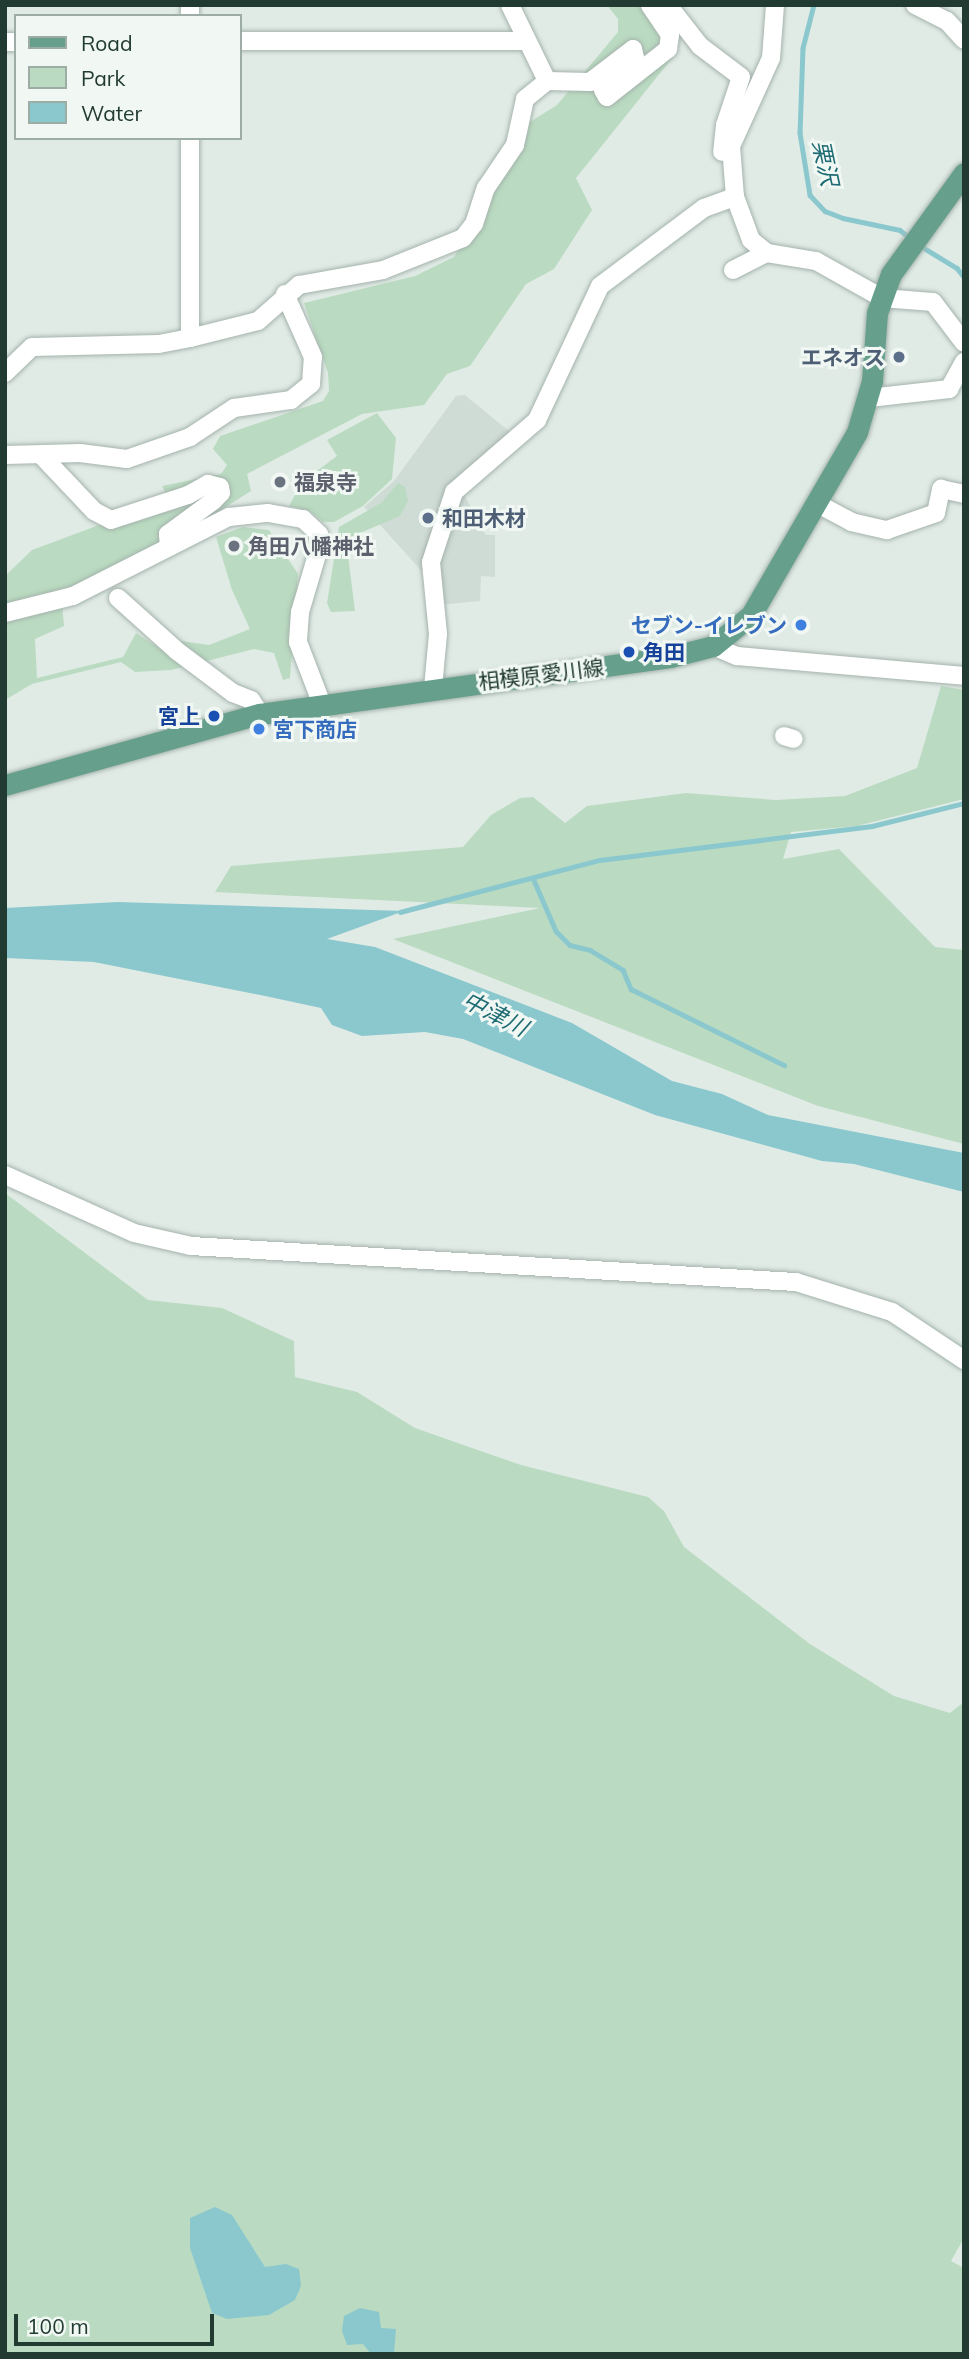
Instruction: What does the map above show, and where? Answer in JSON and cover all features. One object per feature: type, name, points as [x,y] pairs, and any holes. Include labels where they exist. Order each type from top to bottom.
[{"type":"main road","name":"相模原愛川線","points":[[5,785],[260,714],[321,702],[670,657],[713,646],[751,615],[857,432],[869,398],[881,298],[915,237],[964,173]]},
{"type":"street","points":[[510,5],[547,82]]},
{"type":"street","points":[[5,373],[32,347],[159,344],[258,321],[285,294],[299,285],[383,270],[463,238],[474,224],[486,188],[515,145],[525,99],[547,82],[590,82],[633,49],[635,58],[603,90],[602,95],[612,95],[668,49],[670,35],[650,5]]},
{"type":"street","points":[[668,5],[700,46],[741,77]]},
{"type":"street","points":[[775,5],[771,58],[731,146],[735,193],[751,240],[766,253],[816,261],[881,298],[933,302],[964,342]]},
{"type":"street","points":[[915,5],[947,21],[964,40]]},
{"type":"street","points":[[735,193],[725,177],[722,136],[741,77],[759,57],[766,39],[773,38]]},
{"type":"street","points":[[242,41],[526,41]]},
{"type":"street","points":[[190,140],[190,338]]},
{"type":"street","points":[[433,688],[438,634],[431,562],[454,492],[537,420],[600,286],[704,208],[735,193]]},
{"type":"street","points":[[733,270],[766,253]]},
{"type":"street","points":[[5,455],[43,457],[80,453],[127,459],[190,437],[234,408],[291,400],[311,384],[313,357],[285,294]]},
{"type":"street","points":[[869,398],[949,389],[958,380],[964,362]]},
{"type":"street","points":[[43,457],[94,511],[111,520],[188,495],[208,484],[220,487],[221,493],[213,501],[168,534],[169,547]]},
{"type":"street","points":[[816,503],[851,522],[887,530],[936,513],[941,489],[964,494]]},
{"type":"street","points":[[5,612],[73,596],[217,522],[246,514],[290,516],[312,523],[319,534],[319,548],[297,628],[303,664],[321,702]]},
{"type":"street","points":[[118,598],[177,651],[233,693],[251,700],[260,714]]},
{"type":"street","points":[[713,646],[737,656],[964,676]]},
{"type":"street","points":[[5,1175],[134,1233],[191,1246],[796,1282],[892,1312],[964,1360]]},
{"type":"shaded area","points":[[465,395],[516,437],[474,466],[427,577],[364,507],[394,481],[456,396]]},
{"type":"shaded area","points":[[461,489],[486,535],[495,535],[495,577],[481,576],[480,601],[437,605],[433,578]]},
{"type":"green space","points":[[607,5],[667,5],[662,16],[673,57],[576,178],[592,210],[554,269],[526,284],[470,366],[447,374],[424,405],[362,414],[247,474],[251,491],[105,577],[61,593],[64,626],[35,639],[37,678],[123,657],[136,633],[168,654],[181,641],[209,645],[250,629],[232,590],[216,537],[243,527],[269,530],[298,574],[290,678],[283,680],[274,653],[254,649],[171,670],[135,672],[121,662],[32,684],[5,700],[5,576],[32,550],[169,499],[162,486],[221,474],[227,465],[213,449],[220,436],[323,401],[329,391],[328,373],[304,303],[415,276],[454,257],[525,142],[530,122],[557,105],[618,32],[618,19]]},
{"type":"green space","points":[[377,413],[396,438],[392,479],[363,506],[334,522],[323,522],[310,511],[289,506],[302,482],[337,456],[327,440]]},
{"type":"green space","points":[[398,483],[405,487],[408,501],[400,516],[346,539],[355,611],[331,612],[327,603],[339,527],[381,503]]},
{"type":"green space","points":[[941,686],[964,690],[964,799],[857,826],[791,832],[783,859],[839,849],[935,947],[964,950],[964,1144],[818,1106],[393,939],[540,908],[215,892],[231,866],[463,847],[491,815],[520,798],[533,797],[565,823],[587,806],[686,793],[776,800],[845,796],[917,768]]},
{"type":"green space","points":[[5,1193],[148,1300],[222,1308],[294,1341],[295,1377],[357,1392],[415,1428],[521,1465],[648,1497],[664,1511],[684,1547],[810,1644],[894,1696],[950,1713],[964,1702],[964,2238],[951,2261],[964,2268],[964,2354],[5,2354]]},
{"type":"water","name":"中津川","points":[[118,902],[404,911],[327,939],[375,947],[572,1023],[672,1081],[722,1094],[768,1115],[964,1153],[964,1192],[854,1164],[822,1161],[655,1115],[463,1039],[425,1032],[362,1036],[332,1025],[321,1008],[94,962],[5,958],[5,908]]},
{"type":"water","points":[[215,2207],[232,2215],[265,2267],[286,2264],[299,2269],[301,2286],[295,2300],[269,2315],[227,2319],[212,2313],[190,2248],[190,2218]]},
{"type":"water","points":[[360,2308],[379,2312],[381,2328],[396,2329],[394,2354],[371,2354],[363,2344],[347,2345],[342,2331],[344,2316]]},
{"type":"waterway","name":"栗沢","points":[[814,5],[803,48],[800,133],[810,195],[825,211],[843,218],[900,230],[909,237]]},
{"type":"waterway","name":"栗沢","points":[[919,245],[957,268],[964,277]]},
{"type":"waterway","points":[[400,912],[600,860],[872,826],[964,803]]},
{"type":"waterway","points":[[533,878],[556,931],[570,945],[590,950],[623,970],[631,989],[784,1065]]},
{"type":"place","name":"エネオス","points":[[899,357]]},
{"type":"place","name":"福泉寺","points":[[280,482]]},
{"type":"place","name":"和田木材","points":[[428,518]]},
{"type":"place","name":"角田八幡神社","points":[[234,546]]},
{"type":"place","name":"セブン-イレブン","points":[[801,625]]},
{"type":"place","name":"角田","points":[[629,652]]},
{"type":"place","name":"宮上","points":[[214,716]]},
{"type":"place","name":"宮下商店","points":[[259,729]]}]
